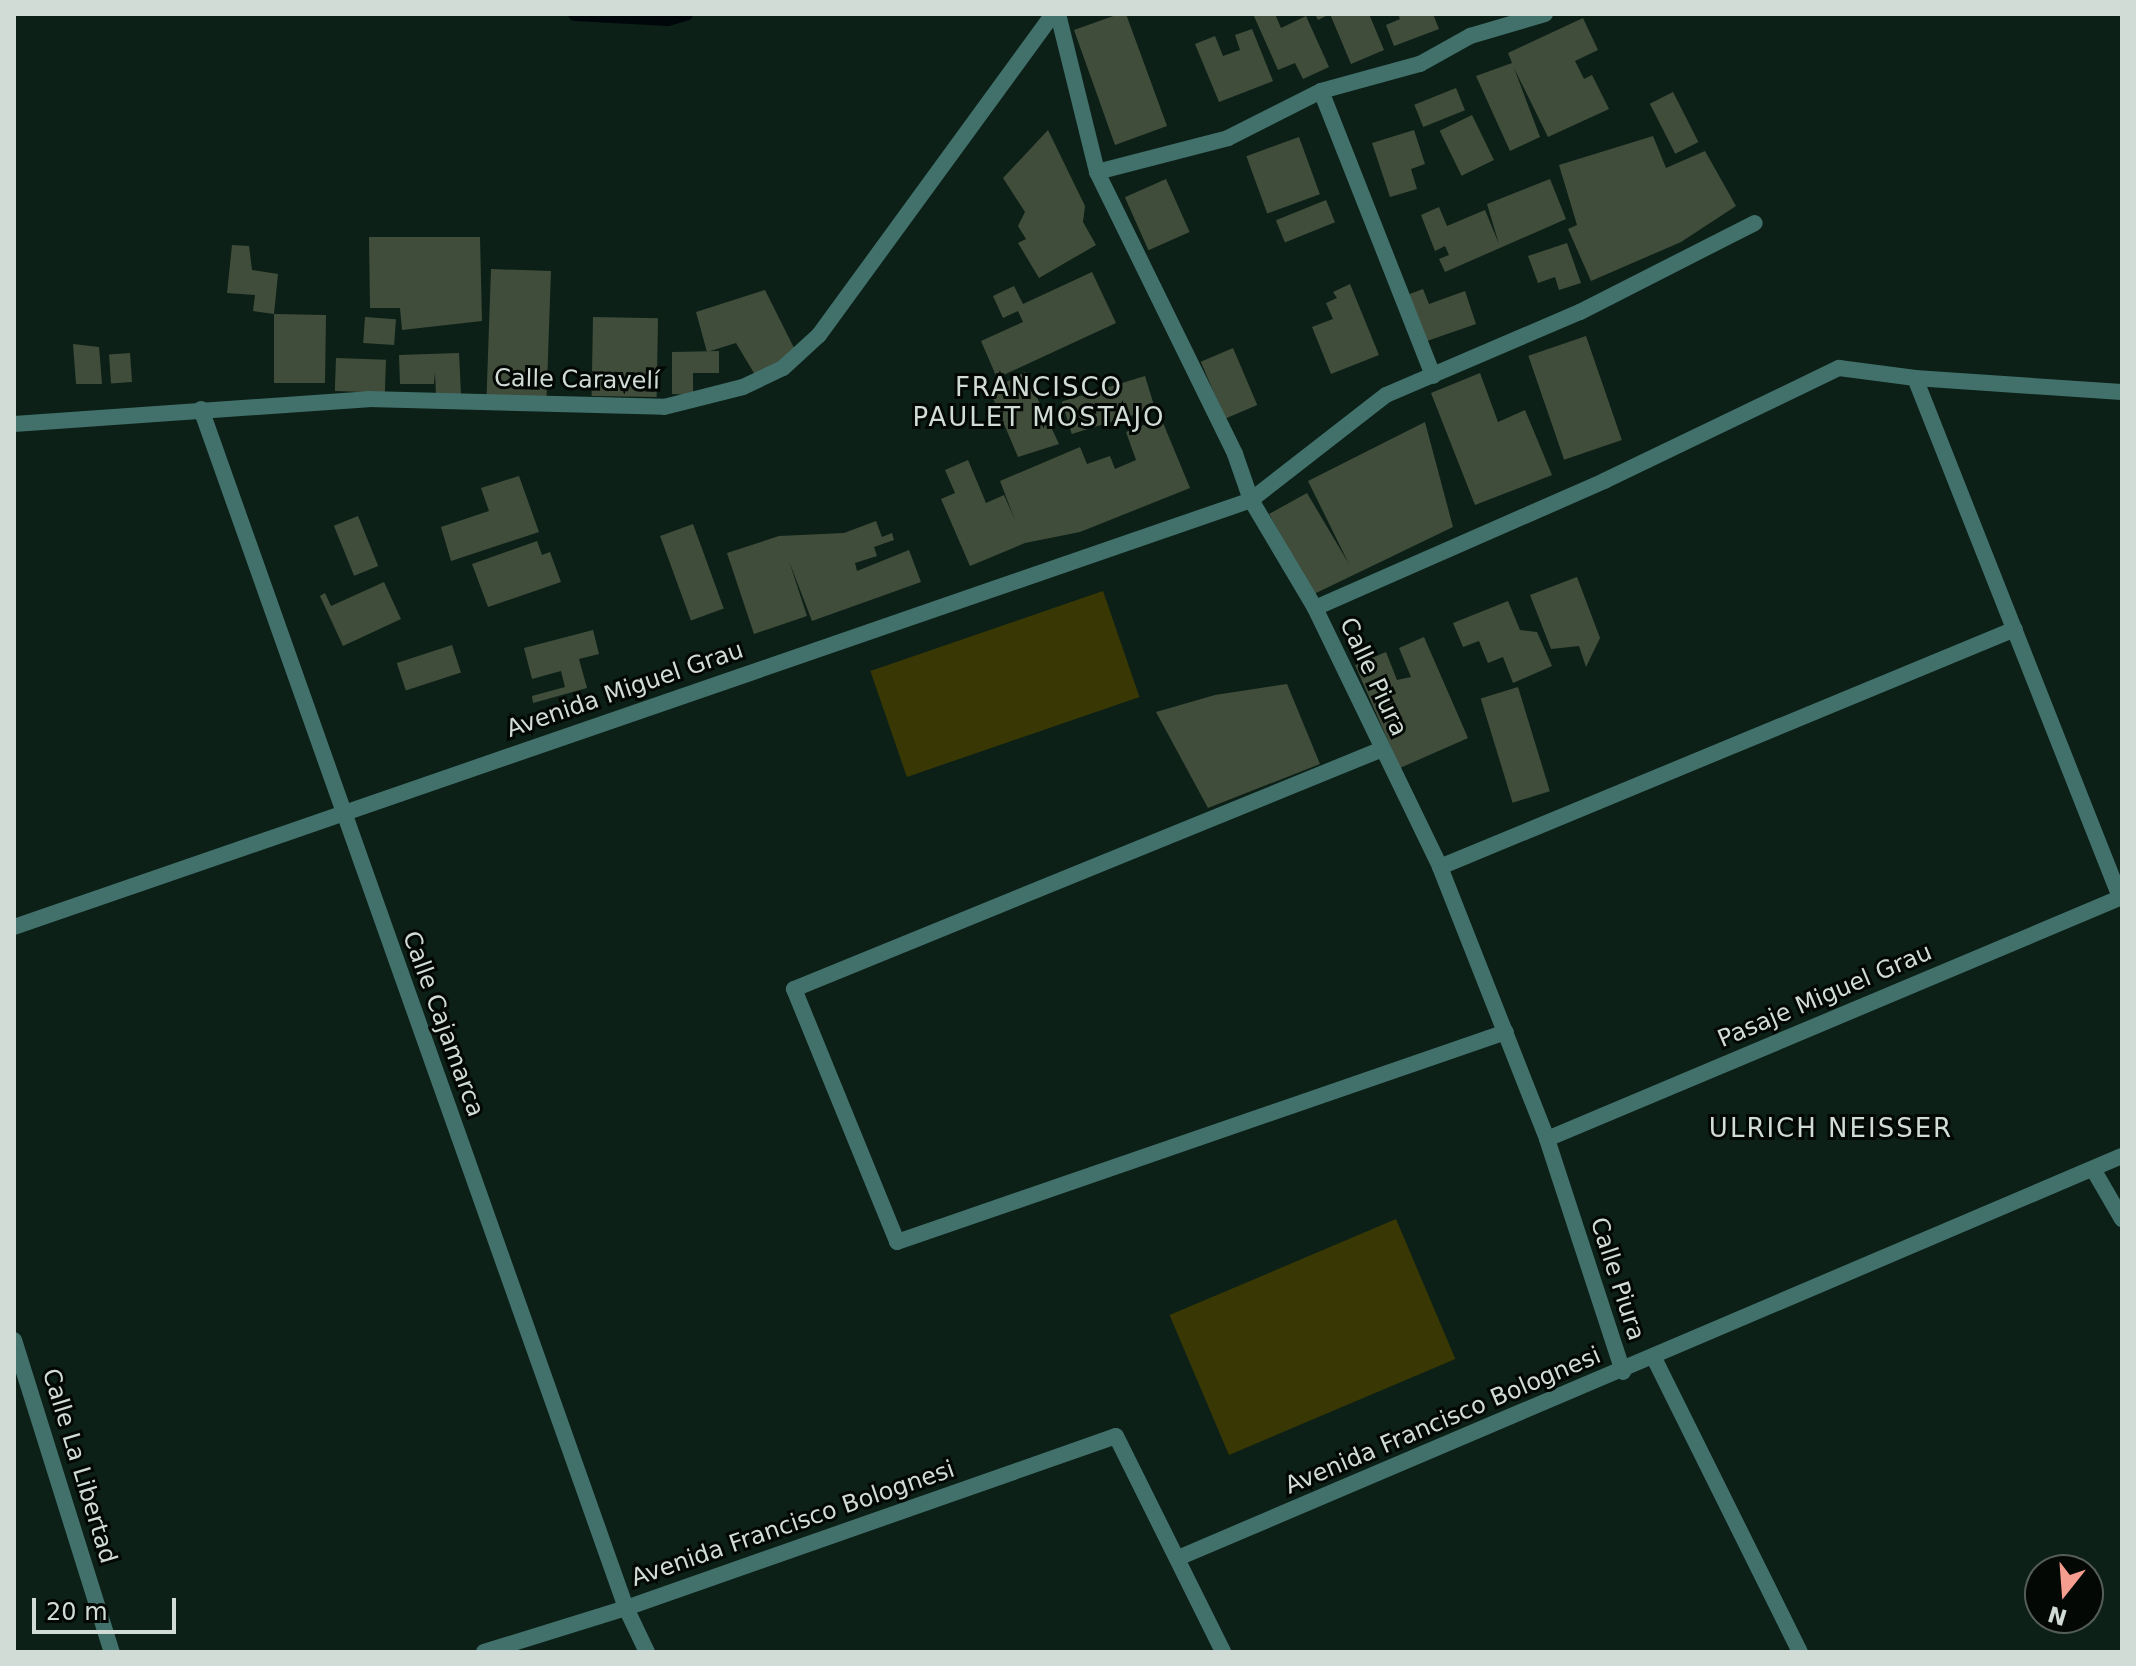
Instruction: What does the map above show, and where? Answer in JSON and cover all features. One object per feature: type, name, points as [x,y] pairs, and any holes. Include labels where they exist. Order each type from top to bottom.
[{"type":"street","name":"Calle Piura","points":[[1055,14],[1097,172],[1235,454],[1251,500],[1315,608],[1380,750],[1440,867],[1547,1139],[1623,1372]]},
{"type":"street","name":"Calle Caravelí","points":[[14,424],[368,399],[664,407],[743,387],[783,368],[819,335],[1055,14]]},
{"type":"street","points":[[1097,172],[1228,138],[1321,91],[1420,64],[1470,36],[1545,14]]},
{"type":"street","points":[[1321,91],[1433,376]]},
{"type":"street","name":"Avenida Miguel Grau","points":[[14,927],[1251,500],[1386,395],[1580,312],[1755,223]]},
{"type":"street","points":[[1315,608],[1604,481],[1839,368],[1915,378],[2122,392]]},
{"type":"street","points":[[1915,378],[2121,897]]},
{"type":"street","name":"Calle Cajamarca","points":[[201,409],[626,1608],[647,1652]]},
{"type":"street","points":[[1440,867],[2015,629]]},
{"type":"street","points":[[1380,750],[794,989],[897,1242],[1506,1032]]},
{"type":"street","name":"Pasaje Miguel Grau","points":[[1547,1139],[2121,897]]},
{"type":"street","name":"Avenida Francisco Bolognesi","points":[[484,1652],[626,1608],[1116,1436],[1178,1558],[1623,1372],[2122,1156]]},
{"type":"street","points":[[2093,1169],[2122,1219]]},
{"type":"street","name":"Calle La Libertad","points":[[14,1340],[112,1652]]},
{"type":"street","name":"Calle Piura","points":[[1654,1358],[1800,1652]]},
{"type":"street","points":[[1178,1558],[1223,1652]]},
{"type":"shaded area","points":[[1103,591],[1139,697],[907,777],[870,671]]},
{"type":"shaded area","points":[[1396,1219],[1455,1359],[1229,1455],[1170,1315]]},
{"type":"building","points":[[1126,14],[1167,126],[1115,145],[1074,30]]},
{"type":"building","points":[[1253,14],[1275,14],[1281,28],[1306,16],[1329,67],[1303,79],[1295,63],[1278,70]]},
{"type":"building","points":[[1315,14],[1330,14],[1318,20]]},
{"type":"building","points":[[1330,14],[1369,14],[1384,50],[1351,64]]},
{"type":"building","points":[[1398,14],[1433,14],[1439,29],[1394,46],[1386,25],[1400,19]]},
{"type":"building","points":[[1583,18],[1598,50],[1575,61],[1584,79],[1592,75],[1609,109],[1548,137],[1514,68],[1540,137],[1510,151],[1476,76],[1512,63],[1508,53]]},
{"type":"building","points":[[1252,29],[1273,81],[1219,102],[1195,44],[1215,36],[1223,56],[1240,50],[1235,35]]},
{"type":"building","points":[[1456,88],[1465,110],[1423,127],[1414,105]]},
{"type":"building","points":[[1673,92],[1698,142],[1675,154],[1650,104]]},
{"type":"building","points":[[1472,115],[1494,160],[1462,176],[1440,131]]},
{"type":"building","points":[[1048,130],[1085,206],[1083,222],[1096,245],[1039,278],[1018,243],[1026,239],[1018,226],[1025,212],[1003,178]]},
{"type":"building","points":[[1414,130],[1425,164],[1411,169],[1417,189],[1390,197],[1372,143]]},
{"type":"building","points":[[1653,136],[1666,168],[1705,151],[1736,206],[1681,242],[1591,281],[1568,229],[1577,225],[1559,165]]},
{"type":"building","points":[[1299,137],[1320,194],[1267,213],[1246,156]]},
{"type":"building","points":[[1166,179],[1190,232],[1148,250],[1125,197]]},
{"type":"building","points":[[1550,179],[1566,219],[1445,272],[1439,259],[1449,255],[1445,246],[1435,251],[1421,215],[1439,207],[1447,226],[1485,210],[1499,244],[1487,204]]},
{"type":"building","points":[[1326,200],[1335,222],[1285,242],[1276,220]]},
{"type":"building","points":[[369,237],[480,237],[482,321],[402,330],[400,308],[370,308]]},
{"type":"building","points":[[1567,243],[1581,283],[1559,290],[1555,277],[1538,283],[1528,256]]},
{"type":"building","points":[[232,245],[249,246],[252,270],[278,274],[274,314],[253,311],[255,295],[227,293]]},
{"type":"building","points":[[491,269],[551,271],[546,403],[486,401]]},
{"type":"building","points":[[1092,272],[1116,323],[997,378],[981,341],[1023,322],[1018,311],[1003,318],[993,296],[1014,286],[1023,304]]},
{"type":"building","points":[[1350,284],[1379,355],[1331,374],[1312,327],[1333,319],[1326,303],[1337,298],[1333,292]]},
{"type":"building","points":[[1423,289],[1429,304],[1465,291],[1476,324],[1424,342],[1407,295]]},
{"type":"building","points":[[765,290],[799,358],[757,378],[736,343],[707,352],[696,312]]},
{"type":"building","points":[[274,314],[326,315],[325,383],[274,383]]},
{"type":"building","points":[[365,317],[396,319],[394,345],[363,343]]},
{"type":"building","points":[[593,317],[658,318],[657,397],[592,396]]},
{"type":"building","points":[[1586,336],[1622,440],[1564,460],[1528,356]]},
{"type":"building","points":[[73,344],[99,347],[102,384],[76,384]]},
{"type":"building","points":[[1233,348],[1257,405],[1225,419],[1201,362]]},
{"type":"building","points":[[719,351],[719,373],[693,373],[693,395],[672,394],[672,352]]},
{"type":"building","points":[[130,353],[132,382],[111,383],[109,354]]},
{"type":"building","points":[[459,353],[461,394],[436,396],[435,372],[434,384],[400,384],[399,355]]},
{"type":"building","points":[[336,358],[386,360],[385,393],[335,391]]},
{"type":"building","points":[[1025,372],[1059,444],[1018,457],[990,391]]},
{"type":"building","points":[[1480,373],[1498,422],[1525,410],[1552,475],[1475,505],[1431,393]]},
{"type":"building","points":[[1145,376],[1155,409],[1072,434],[1062,401]]},
{"type":"building","points":[[1161,418],[1190,488],[1080,532],[1025,543],[970,566],[941,499],[955,493],[945,470],[968,460],[986,503],[1004,495],[1015,520],[1000,481],[1080,447],[1087,464],[1110,456],[1115,469],[1136,460],[1126,432]]},
{"type":"building","points":[[1425,422],[1453,527],[1314,594],[1269,514],[1307,493],[1349,564],[1308,481]]},
{"type":"building","points":[[519,476],[539,532],[451,561],[441,527],[489,511],[481,488]]},
{"type":"building","points":[[358,516],[378,566],[354,576],[334,526]]},
{"type":"building","points":[[876,521],[882,537],[892,533],[894,540],[874,547],[877,556],[855,563],[857,571],[909,550],[921,582],[812,621],[789,561],[807,616],[754,634],[727,553],[779,536],[844,533]]},
{"type":"building","points":[[693,524],[724,609],[691,621],[660,536]]},
{"type":"building","points":[[537,541],[542,555],[550,552],[561,582],[488,607],[472,564]]},
{"type":"building","points":[[1577,577],[1600,638],[1586,667],[1579,646],[1551,649],[1530,595]]},
{"type":"building","points":[[384,582],[401,619],[343,646],[320,596],[325,593],[331,606]]},
{"type":"building","points":[[1508,601],[1520,630],[1537,632],[1552,666],[1513,683],[1503,657],[1488,663],[1479,641],[1463,647],[1453,623]]},
{"type":"building","points":[[593,630],[599,654],[579,659],[587,688],[533,703],[532,696],[565,687],[561,671],[532,679],[524,648]]},
{"type":"building","points":[[1424,637],[1468,738],[1400,768],[1355,665],[1386,652],[1397,680],[1411,677],[1399,648]]},
{"type":"building","points":[[452,645],[461,673],[406,691],[397,663]]},
{"type":"building","points":[[1287,684],[1320,764],[1208,808],[1156,712],[1215,695]]},
{"type":"building","points":[[1518,687],[1550,791],[1513,803],[1481,698]]},
{"type":"waterway","points":[[575,14],[668,19],[686,14]]},
{"type":"district","name":"FRANCISCO PAULET MOSTAJO","points":[[1039,403]]},
{"type":"district","name":"ULRICH NEISSER","points":[[1831,1129]]}]
